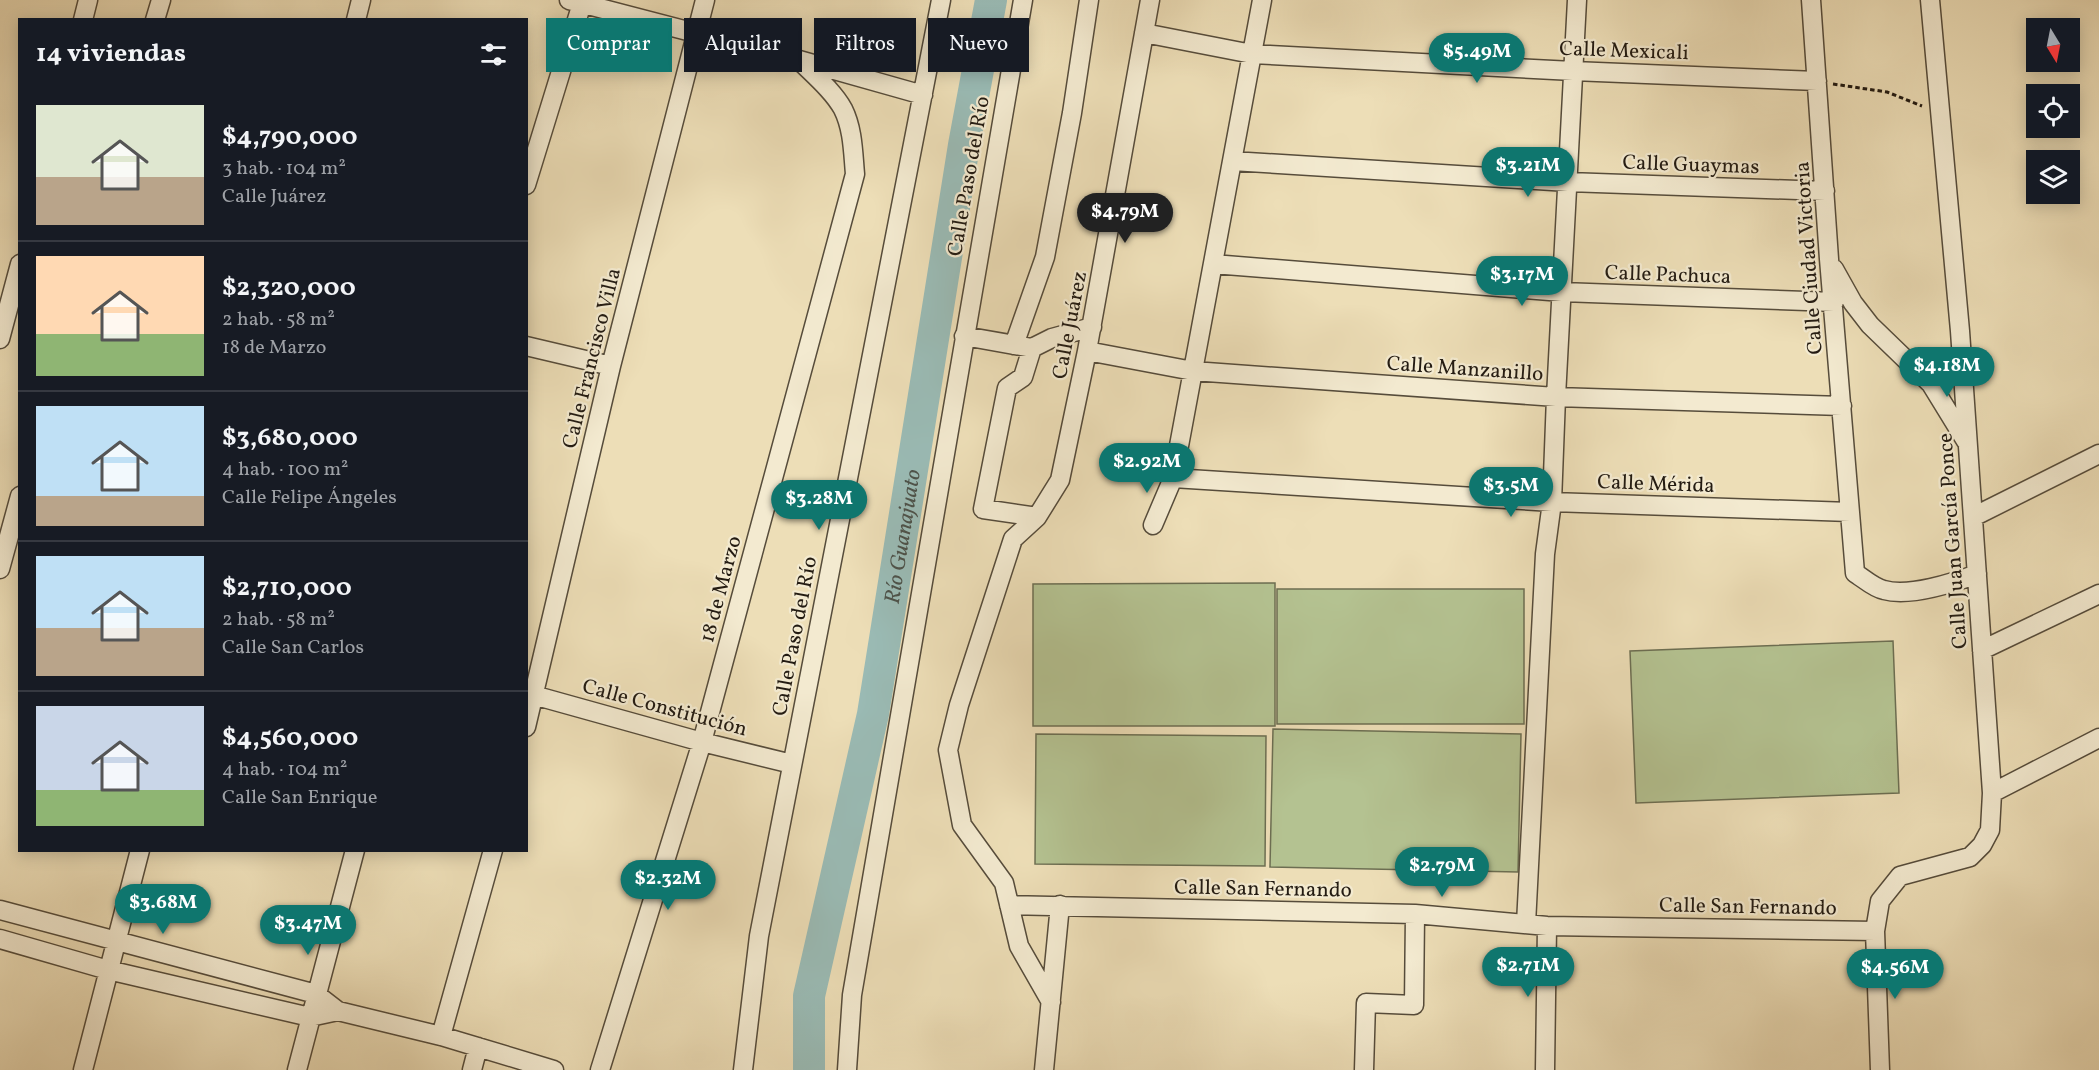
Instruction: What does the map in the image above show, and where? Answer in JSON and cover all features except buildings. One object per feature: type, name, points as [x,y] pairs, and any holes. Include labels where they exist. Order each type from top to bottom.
[{"type":"street","points":[[84,18],[88,0]]},
{"type":"street","points":[[156,18],[161,0]]},
{"type":"street","points":[[356,18],[361,0]]},
{"type":"street","name":"Calle Francisco Villa","points":[[700,18],[705,0]]},
{"type":"street","name":"Calle Paso del Río","points":[[743,1070],[759,936],[941,0]]},
{"type":"street","name":"Calle Paso del Río","points":[[848,1070],[852,995],[1023,0]]},
{"type":"street","points":[[1014,345],[1045,257],[1072,112],[1089,0]]},
{"type":"street","name":"Calle Juárez","points":[[1037,517],[1060,480],[1092,327],[1150,0]]},
{"type":"street","points":[[1153,525],[1173,478],[1262,0]]},
{"type":"street","points":[[1526,924],[1545,554],[1552,502],[1577,0]]},
{"type":"street","name":"Calle Ciudad Victoria","points":[[1811,0],[1829,259],[1855,573],[1882,590],[1900,591],[1949,585],[1977,574]]},
{"type":"street","name":"Calle Juan García Ponce","points":[[1880,1070],[1875,931],[1880,901],[1900,876],[1970,857],[1982,845],[1990,830],[1992,793],[1960,331],[1930,0]]},
{"type":"street","points":[[528,178],[578,1],[684,29]]},
{"type":"street","name":"Calle Mexicali","points":[[1144,33],[1252,54],[1817,81]]},
{"type":"street","points":[[802,61],[923,95]]},
{"type":"street","name":"18 de Marzo","points":[[600,1070],[702,742],[855,174],[852,134],[843,109],[802,63]]},
{"type":"street","name":"Calle Francisco Villa","points":[[528,714],[611,366],[687,72]]},
{"type":"street","name":"Calle Guaymas","points":[[1232,161],[1568,182],[1825,191]]},
{"type":"street","points":[[1829,259],[1853,303],[1870,325],[1931,384],[1968,444]]},
{"type":"street","name":"Calle Pachuca","points":[[1213,264],[1562,292],[1834,302]]},
{"type":"street","points":[[0,339],[18,272]]},
{"type":"street","points":[[964,336],[1032,348],[1052,338],[1092,327]]},
{"type":"street","points":[[528,346],[611,366]]},
{"type":"street","points":[[1032,348],[1023,378],[1007,388],[983,509],[1037,517]]},
{"type":"street","name":"Calle Manzanillo","points":[[1087,351],[1193,371],[1556,398],[1842,406]]},
{"type":"street","points":[[1973,517],[2099,454]]},
{"type":"street","name":"Calle Mérida","points":[[1173,478],[1552,502],[1850,512]]},
{"type":"street","points":[[7,564],[18,506]]},
{"type":"street","points":[[1037,517],[1013,538],[959,705],[948,750],[962,825],[1004,883],[1019,946],[1051,1002]]},
{"type":"street","points":[[1982,651],[2099,594]]},
{"type":"street","name":"Calle Constitución","points":[[531,694],[702,742],[792,764]]},
{"type":"street","points":[[1992,793],[2099,738]]},
{"type":"street","points":[[83,1070],[139,852]]},
{"type":"street","points":[[297,1070],[354,852]]},
{"type":"street","points":[[441,1036],[491,852]]},
{"type":"street","name":"Calle San Fernando","points":[[1009,905],[1415,914],[1547,926],[1875,931]]},
{"type":"street","points":[[1044,1070],[1060,905]]},
{"type":"street","points":[[0,910],[316,994],[338,1011],[441,1036],[554,1070]]},
{"type":"street","points":[[1364,1070],[1366,1003],[1414,1005],[1415,914]]},
{"type":"street","points":[[1545,1070],[1547,926]]},
{"type":"street","points":[[0,939],[108,970],[310,1017],[338,1011]]},
{"type":"street","points":[[472,1070],[478,1047]]},
{"type":"path","points":[[1817,81],[1887,92],[1940,113]]},
{"type":"green space","points":[[1275,583],[1275,726],[1033,726],[1033,584]]},
{"type":"green space","points":[[1277,589],[1524,589],[1524,724],[1277,724]]},
{"type":"green space","points":[[1893,641],[1899,793],[1636,803],[1630,651]]},
{"type":"green space","points":[[1273,729],[1521,734],[1518,872],[1270,867]]},
{"type":"green space","points":[[1036,734],[1266,736],[1265,866],[1035,864]]},
{"type":"waterway","name":"Río Guanajuato","points":[[809,1070],[809,996],[873,714],[964,145],[991,0]]}]
